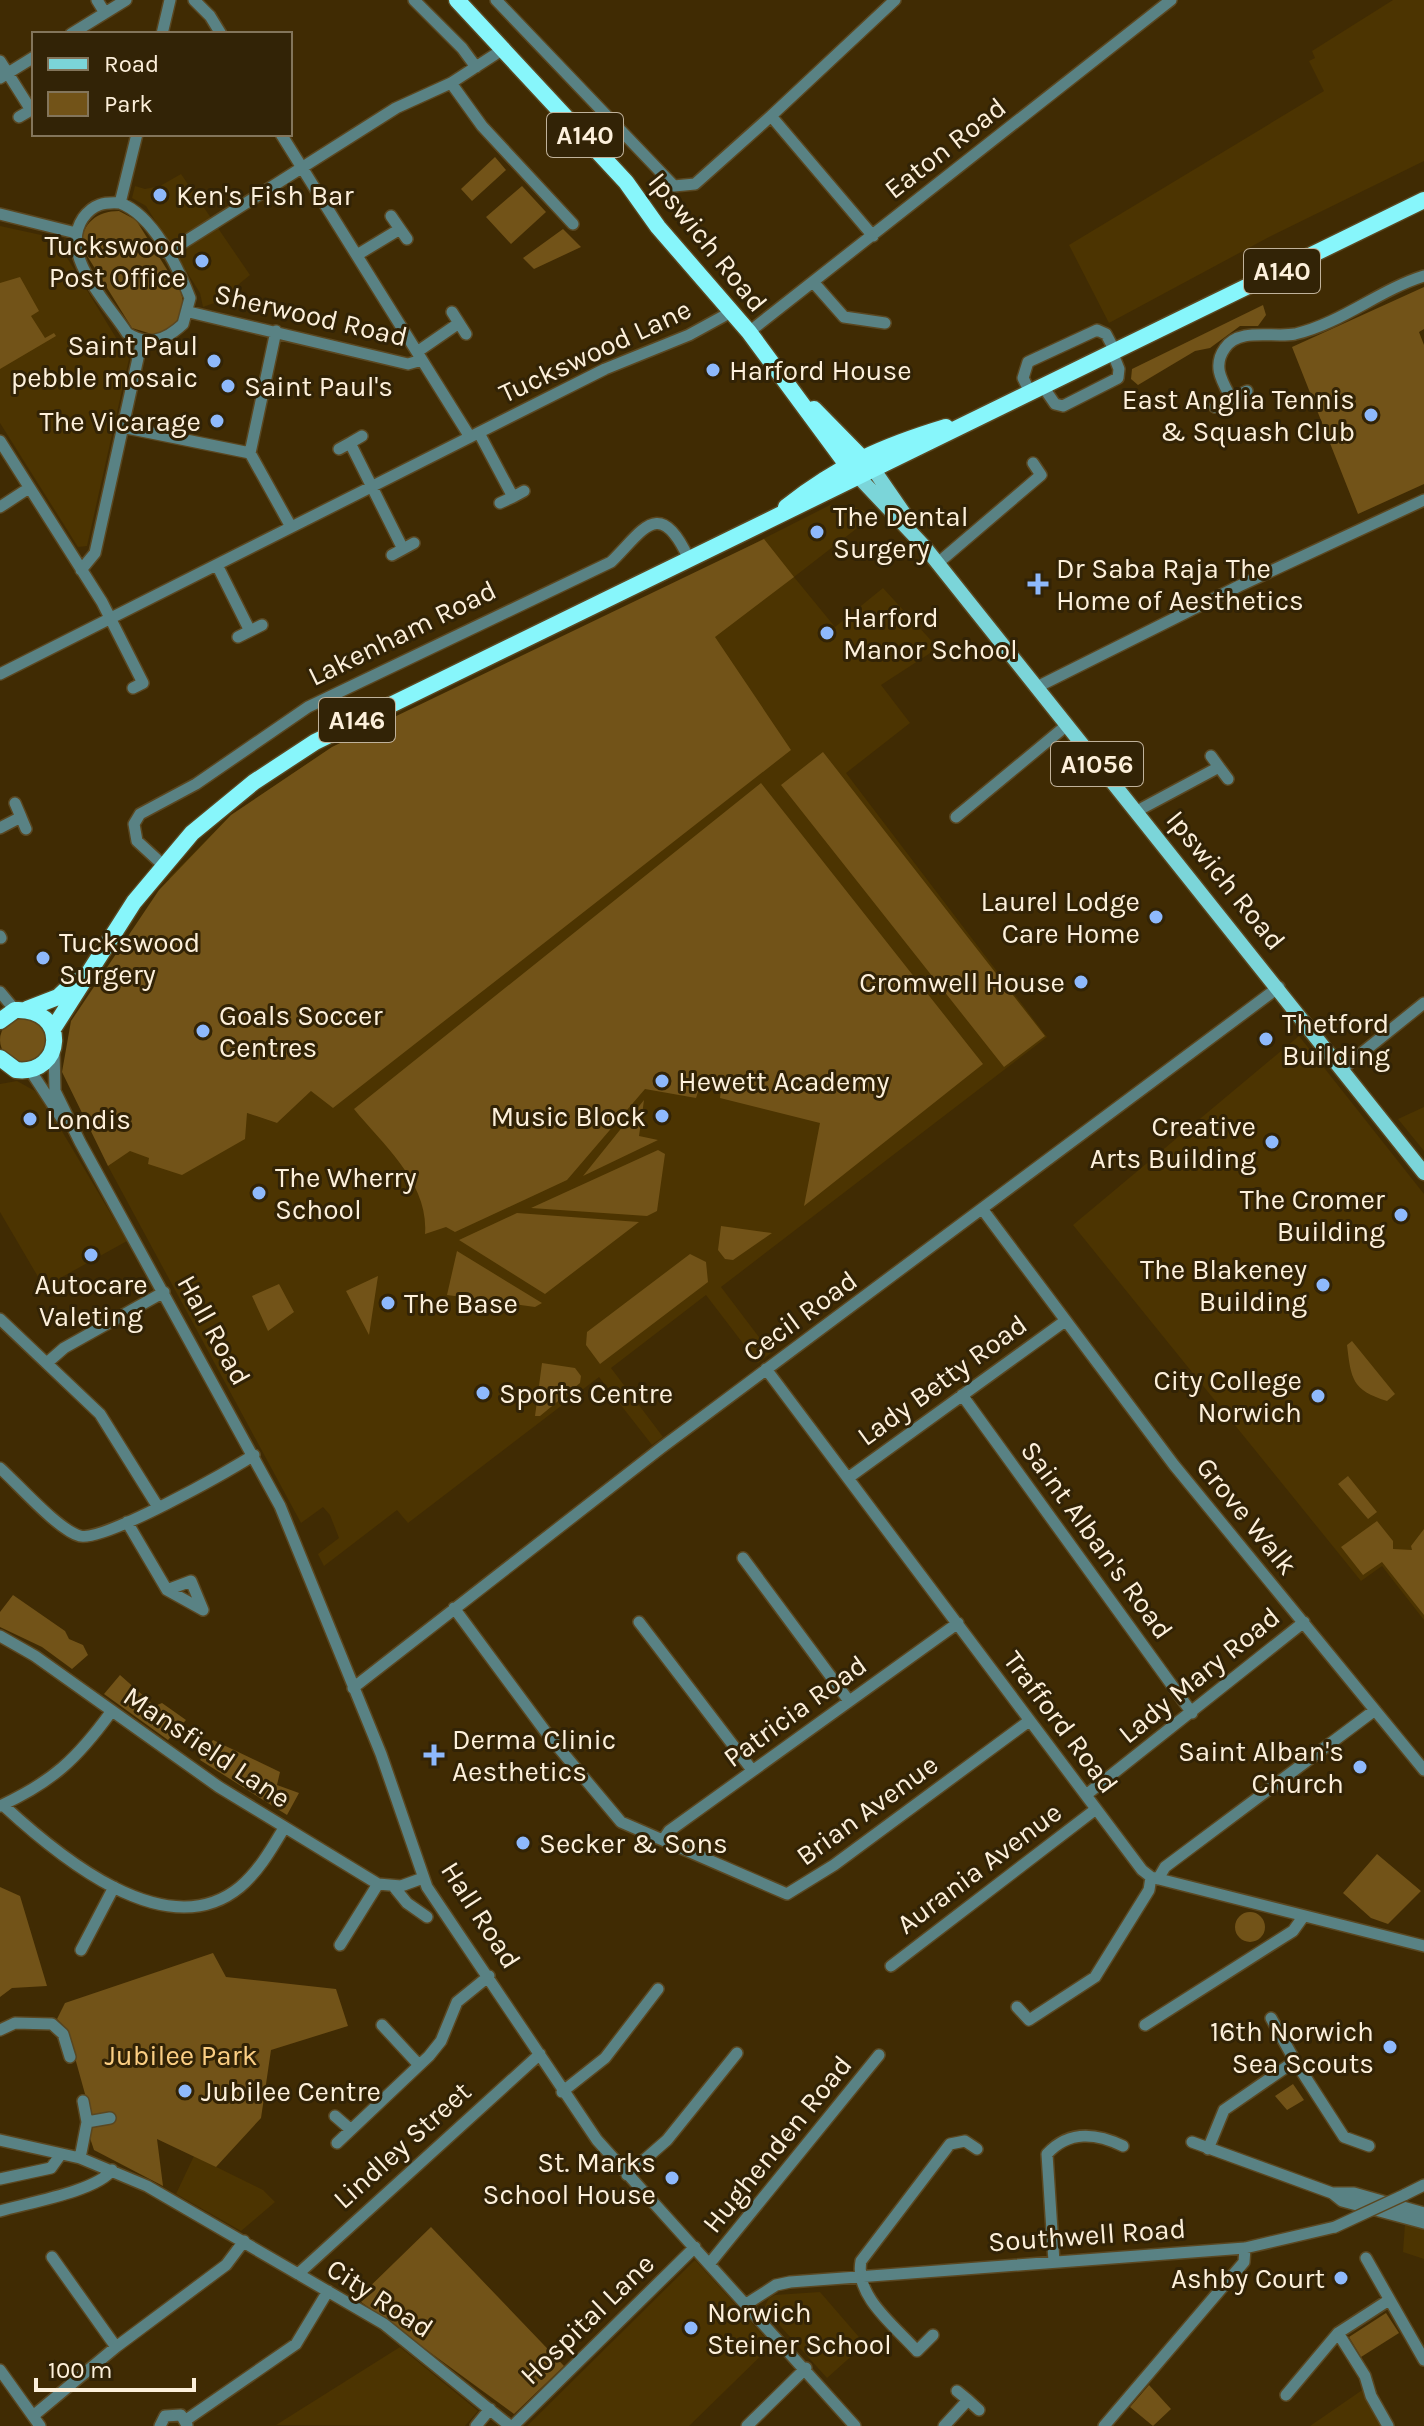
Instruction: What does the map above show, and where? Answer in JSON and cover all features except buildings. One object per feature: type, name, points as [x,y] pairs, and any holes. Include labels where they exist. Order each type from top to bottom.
[{"type":"highway","name":"Ipswich Road","points":[[457,0],[597,148],[658,227],[854,461]]},
{"type":"highway","name":"A140","points":[[867,474],[1424,200]]},
{"type":"highway","name":"A140","points":[[854,461],[994,412]]},
{"type":"highway","points":[[854,461],[867,474]]},
{"type":"highway","name":"A146","points":[[762,525],[820,479],[854,461]]},
{"type":"highway","name":"A146","points":[[53,1029],[163,865],[208,818],[254,782],[315,742],[867,474]]},
{"type":"highway","name":"A146","points":[[0,1021],[21,1009],[58,997],[92,967]]},
{"type":"highway","points":[[21,1009],[42,1014],[53,1029]]},
{"type":"highway","name":"Hall Road","points":[[53,1029],[54,1047]]},
{"type":"highway","points":[[15,1071],[49,1058],[54,1047]]},
{"type":"highway","name":"Hall Road","points":[[0,1058],[15,1071]]},
{"type":"main road","name":"Ipswich Road","points":[[867,474],[1279,987],[1424,1173]]},
{"type":"street","points":[[97,0],[105,13]]},
{"type":"street","points":[[74,32],[126,0]]},
{"type":"street","points":[[162,32],[170,0]]},
{"type":"street","points":[[194,0],[219,32]]},
{"type":"street","points":[[414,0],[476,67]]},
{"type":"street","name":"Ipswich Road","points":[[496,0],[674,186],[691,185],[771,116],[895,0]]},
{"type":"street","name":"Eaton Road","points":[[749,332],[1171,0]]},
{"type":"street","points":[[167,253],[396,108],[451,83],[505,48]]},
{"type":"street","points":[[4,75],[32,58]]},
{"type":"street","points":[[0,61],[4,75],[32,109],[19,117]]},
{"type":"street","points":[[451,83],[482,126],[572,219]]},
{"type":"street","points":[[771,116],[873,236]]},
{"type":"street","points":[[120,203],[137,136]]},
{"type":"street","points":[[282,136],[420,356],[475,435]]},
{"type":"street","points":[[107,202],[120,203],[140,214],[167,253],[190,298],[189,312],[171,336],[159,341],[142,340],[127,333],[75,251],[76,233],[90,209],[107,202]]},
{"type":"street","points":[[0,214],[76,233]]},
{"type":"street","points":[[357,255],[403,234],[391,216]]},
{"type":"street","points":[[1231,398],[1219,376],[1218,363],[1226,346],[1237,337],[1271,337],[1319,327],[1424,276]]},
{"type":"street","points":[[814,283],[844,317],[885,323]]},
{"type":"street","name":"Sherwood Road","points":[[189,312],[408,364],[420,356]]},
{"type":"street","name":"Tuckswood Lane","points":[[0,674],[290,525],[731,312]]},
{"type":"street","points":[[420,356],[456,318],[466,334]]},
{"type":"street","points":[[1097,330],[1106,334],[1119,369],[1118,378],[1063,406],[1055,404],[1038,391],[1023,378],[1028,362],[1097,330]]},
{"type":"street","points":[[276,331],[250,453],[290,525]]},
{"type":"street","points":[[81,570],[95,553],[142,340]]},
{"type":"street","points":[[1215,407],[1247,391]]},
{"type":"street","points":[[122,427],[250,453]]},
{"type":"street","name":"Tuckswood Lane","points":[[475,435],[519,494],[500,503]]},
{"type":"street","points":[[362,436],[344,446],[371,486],[403,549]]},
{"type":"street","points":[[0,441],[110,618],[143,683]]},
{"type":"street","points":[[938,563],[1041,475],[1033,463]]},
{"type":"street","points":[[0,507],[29,488]]},
{"type":"street","points":[[1037,687],[1239,586],[1424,500]]},
{"type":"street","name":"Lakenham Road","points":[[163,865],[137,841],[134,824],[140,814],[196,784],[308,707],[611,562],[646,525],[655,522],[664,526],[677,537],[689,559]]},
{"type":"street","points":[[217,565],[256,628],[238,637]]},
{"type":"street","points":[[956,817],[1067,725]]},
{"type":"street","points":[[1137,811],[1215,762],[1228,779]]},
{"type":"street","points":[[0,828],[24,823],[15,803]]},
{"type":"street","name":"Cecil Road","points":[[353,1688],[766,1369],[1279,987]]},
{"type":"street","points":[[0,992],[21,1009]]},
{"type":"street","points":[[1342,1069],[1424,1003]]},
{"type":"street","name":"Hall Road","points":[[54,1047],[55,1091],[80,1142],[280,1506],[391,1781],[423,1878],[562,2092],[627,2175],[748,2303],[855,2426]]},
{"type":"street","name":"Hall Road","points":[[15,1071],[80,1142]]},
{"type":"street","name":"Grove Walk","points":[[983,1210],[1174,1465],[1424,1770]]},
{"type":"street","points":[[48,1362],[64,1348],[164,1292]]},
{"type":"street","points":[[0,1319],[100,1414],[158,1507]]},
{"type":"street","name":"Lady Betty Road","points":[[848,1478],[1065,1321]]},
{"type":"street","name":"Trafford Road","points":[[766,1369],[1096,1809],[1155,1878]]},
{"type":"street","name":"Saint Alban's Road","points":[[962,1395],[1192,1713]]},
{"type":"street","points":[[0,1468],[68,1530],[80,1536],[103,1534],[254,1455]]},
{"type":"street","points":[[127,1522],[167,1590]]},
{"type":"street","points":[[743,1558],[849,1701]]},
{"type":"street","name":"Brian Avenue","points":[[454,1608],[548,1735],[621,1822],[787,1894],[834,1865],[1029,1721]]},
{"type":"street","points":[[639,1622],[752,1770]]},
{"type":"street","name":"Lady Mary Road","points":[[1086,1795],[1304,1622]]},
{"type":"street","name":"Patricia Road","points":[[663,1840],[669,1831],[958,1623]]},
{"type":"street","name":"Mansfield Lane","points":[[0,1636],[35,1656],[111,1712],[284,1828],[378,1884],[394,1887],[423,1878]]},
{"type":"street","points":[[1017,2007],[1030,2024],[1095,1977],[1155,1878],[1165,1867],[1375,1710]]},
{"type":"street","points":[[111,1712],[66,1767],[28,1794],[1,1806],[77,1865],[141,1900],[183,1907],[223,1897],[239,1887],[260,1865],[284,1828]]},
{"type":"street","name":"Aurania Avenue","points":[[891,1966],[1096,1809]]},
{"type":"street","points":[[1155,1878],[1424,1946]]},
{"type":"street","points":[[340,1945],[378,1884]]},
{"type":"street","points":[[81,1950],[114,1887]]},
{"type":"street","points":[[394,1887],[407,1903],[427,1917]]},
{"type":"street","points":[[1145,2025],[1293,1931],[1303,1917]]},
{"type":"street","points":[[337,2143],[441,2041],[457,2002],[489,1976]]},
{"type":"street","points":[[562,2092],[605,2058],[658,1989]]},
{"type":"street","points":[[1271,2018],[1344,2137],[1369,2146]]},
{"type":"street","points":[[0,2030],[15,2023],[52,2024],[63,2034],[70,2057]]},
{"type":"street","points":[[382,2025],[396,2034],[419,2065]]},
{"type":"street","points":[[627,2175],[667,2140],[737,2053]]},
{"type":"street","name":"Lindley Street","points":[[298,2274],[540,2054]]},
{"type":"street","name":"Hughenden Road","points":[[710,2263],[879,2055]]},
{"type":"street","points":[[1208,2149],[1224,2110],[1295,2061]]},
{"type":"street","points":[[80,2158],[87,2122],[83,2101]]},
{"type":"street","points":[[335,2116],[350,2129]]},
{"type":"street","points":[[87,2122],[110,2118]]},
{"type":"street","points":[[1054,2262],[1047,2154],[1056,2145],[1085,2135],[1105,2138],[1123,2146]]},
{"type":"street","name":"City Road","points":[[0,2140],[80,2158],[112,2170],[214,2224],[412,2344],[511,2426]]},
{"type":"street","points":[[933,2335],[917,2351],[872,2301],[860,2276],[864,2255],[950,2144],[965,2141],[977,2149]]},
{"type":"street","points":[[1192,2142],[1332,2193],[1342,2201],[1424,2223]]},
{"type":"street","points":[[31,2173],[37,2165],[41,2148]]},
{"type":"street","points":[[0,2179],[51,2168],[61,2154]]},
{"type":"street","points":[[0,2211],[90,2184],[105,2178],[112,2170]]},
{"type":"street","name":"Southwell Road","points":[[748,2303],[776,2285],[1245,2248],[1335,2227],[1424,2185]]},
{"type":"street","points":[[1332,2193],[1354,2193],[1424,2213]]},
{"type":"street","points":[[0,2370],[36,2421],[116,2347],[226,2265],[244,2241]]},
{"type":"street","name":"Hospital Lane","points":[[511,2426],[695,2247]]},
{"type":"street","points":[[1104,2426],[1244,2262],[1245,2248]]},
{"type":"street","points":[[52,2257],[116,2347]]},
{"type":"street","points":[[1366,2258],[1424,2360]]},
{"type":"street","points":[[160,2426],[165,2416],[173,2413],[186,2423],[296,2344],[328,2291]]},
{"type":"street","points":[[1286,2395],[1338,2333],[1389,2300]]},
{"type":"street","points":[[1338,2333],[1365,2376],[1371,2396],[1388,2426]]},
{"type":"street","points":[[747,2426],[806,2368]]},
{"type":"street","points":[[957,2391],[979,2410]]},
{"type":"street","points":[[944,2426],[968,2400]]},
{"type":"street","points":[[476,2426],[490,2409]]},
{"type":"shaded area","points":[[1393,0],[1424,0],[1424,161],[1269,237],[1109,323],[1069,245],[1324,91],[1309,61],[1315,58],[1312,51]]},
{"type":"shaded area","points":[[181,174],[250,275],[217,302],[203,307],[200,293],[146,206],[132,198],[135,186],[145,189],[160,186]]},
{"type":"shaded area","points":[[0,226],[55,238],[129,359],[87,546],[78,547],[0,423]]},
{"type":"shaded area","name":"Hewett Academy","points":[[830,505],[854,507],[874,515],[794,577],[835,627],[883,588],[938,648],[881,685],[910,723],[846,773],[1047,1037],[721,1287],[771,1353],[758,1363],[706,1295],[611,1368],[663,1437],[652,1445],[599,1377],[408,1523],[397,1510],[324,1566],[318,1554],[339,1538],[330,1515],[323,1507],[301,1523],[108,1166],[130,1150],[150,1158],[148,1163],[247,1113],[277,1123],[311,1091],[228,885],[168,879],[231,815],[332,747],[686,578]]},
{"type":"shaded area","name":"City College Norwich","points":[[1299,1036],[1424,1194],[1424,1620],[1382,1566],[1361,1581],[1073,1225]]},
{"type":"shaded area","points":[[17,1081],[35,1091],[47,1106],[127,1241],[44,1287],[0,1212],[0,1084]]},
{"type":"shaded area","points":[[1424,1107],[1424,1151],[1398,1119]]},
{"type":"shaded area","points":[[194,2156],[263,2190],[275,2202],[241,2231],[176,2194]]},
{"type":"shaded area","points":[[1405,2224],[1424,2229],[1424,2259],[1403,2252]]},
{"type":"shaded area","name":"Norwich Steiner School","points":[[695,2260],[772,2345],[689,2426],[527,2426]]},
{"type":"shaded area","points":[[820,2292],[865,2344],[827,2378],[764,2308],[769,2298],[775,2295]]},
{"type":"shaded area","points":[[400,2347],[478,2411],[465,2426],[276,2425]]},
{"type":"shaded area","points":[[1371,2384],[1395,2426],[1310,2426]]},
{"type":"green space","points":[[495,157],[506,170],[472,201],[461,189]]},
{"type":"green space","points":[[522,186],[546,212],[511,244],[486,217]]},
{"type":"green space","points":[[119,211],[136,220],[181,292],[182,308],[178,320],[155,335],[132,328],[81,246],[84,231],[92,220],[104,213]]},
{"type":"green space","points":[[563,229],[581,247],[534,269],[523,258]]},
{"type":"green space","points":[[20,277],[39,311],[31,316],[45,338],[54,333],[56,336],[0,369],[0,283]]},
{"type":"green space","name":"East Anglia Tennis & Squash Club","points":[[1424,287],[1424,329],[1419,332],[1424,345],[1424,484],[1358,514],[1292,347]]},
{"type":"green space","points":[[1263,305],[1266,315],[1258,326],[1240,326],[1210,348],[1195,351],[1138,385],[1131,379],[1132,369]]},
{"type":"green space","points":[[764,539],[794,577],[715,637],[791,750],[333,1108],[311,1091],[277,1123],[247,1113],[245,1139],[182,1175],[148,1164],[149,1158],[130,1151],[108,1166],[62,1072],[71,1021],[159,890],[231,815],[332,747]]},
{"type":"green space","points":[[823,752],[1045,1036],[1004,1067],[781,785]]},
{"type":"green space","points":[[761,783],[983,1064],[804,1206],[820,1123],[720,1098],[721,1090],[700,1086],[696,1098],[645,1089],[567,1180],[455,1232],[446,1227],[425,1234],[420,1198],[412,1182],[391,1151],[354,1109]]},
{"type":"green space","points":[[23,1017],[39,1024],[46,1040],[39,1056],[23,1063],[7,1056],[0,1040],[7,1024]]},
{"type":"green space","points":[[644,1100],[639,1136],[658,1140],[583,1176]]},
{"type":"green space","points":[[658,1150],[665,1154],[657,1211],[647,1216],[531,1208]]},
{"type":"green space","points":[[517,1213],[639,1222],[545,1294],[459,1240]]},
{"type":"green space","points":[[721,1226],[772,1233],[733,1260],[725,1259],[718,1250]]},
{"type":"green space","points":[[457,1251],[542,1303],[535,1307],[447,1295]]},
{"type":"green space","points":[[690,1254],[706,1262],[708,1282],[600,1364],[586,1345],[587,1332]]},
{"type":"green space","points":[[378,1276],[369,1335],[346,1291]]},
{"type":"green space","points":[[279,1284],[294,1312],[268,1331],[252,1296]]},
{"type":"green space","points":[[1352,1341],[1395,1394],[1387,1401],[1375,1397],[1355,1382],[1347,1345]]},
{"type":"green space","points":[[542,1363],[575,1368],[581,1376],[580,1383],[540,1416],[535,1416]]},
{"type":"green space","points":[[1348,1476],[1377,1512],[1368,1519],[1338,1484]]},
{"type":"green space","points":[[1377,1521],[1393,1541],[1393,1549],[1412,1550],[1411,1546],[1424,1529],[1424,1615],[1382,1562],[1363,1575],[1341,1547]]},
{"type":"green space","points":[[13,1595],[65,1631],[69,1639],[83,1645],[88,1655],[72,1669],[42,1647],[0,1627],[0,1612]]},
{"type":"green space","points":[[120,1675],[155,1706],[162,1703],[186,1720],[168,1740],[104,1694]]},
{"type":"green space","points":[[213,1740],[280,1772],[277,1785],[299,1793],[287,1815],[200,1760]]},
{"type":"green space","points":[[1377,1854],[1421,1891],[1388,1924],[1371,1918],[1343,1893]]},
{"type":"green space","points":[[0,1887],[20,1896],[47,1986],[12,1988],[0,1997]]},
{"type":"green space","points":[[1250,1912],[1261,1916],[1265,1927],[1261,1938],[1250,1942],[1239,1938],[1235,1927],[1239,1916]]},
{"type":"green space","name":"Jubilee Park","points":[[213,1953],[226,1977],[336,1989],[348,2026],[271,2050],[261,2118],[216,2167],[157,2139],[163,2186],[94,2150],[89,2135],[90,2112],[67,2029],[57,2019],[65,2003]]},
{"type":"green space","points":[[1293,2084],[1304,2100],[1287,2110],[1275,2096]]},
{"type":"green space","points":[[431,2227],[564,2366],[514,2414],[357,2299]]},
{"type":"green space","points":[[1386,2313],[1399,2333],[1361,2357],[1349,2337]]},
{"type":"green space","points":[[1149,2385],[1171,2409],[1153,2426],[1130,2407]]},
{"type":"place","name":"Ken's Fish Bar","points":[[160,195]]},
{"type":"place","name":"Tuckswood Post Office","points":[[202,261]]},
{"type":"place","name":"Saint Paul pebble mosaic","points":[[214,361]]},
{"type":"place","name":"Harford House","points":[[713,370]]},
{"type":"place","name":"Saint Paul's","points":[[228,386]]},
{"type":"place","name":"East Anglia Tennis & Squash Club","points":[[1371,415]]},
{"type":"place","name":"The Vicarage","points":[[217,421]]},
{"type":"place","name":"The Dental Surgery","points":[[817,532]]},
{"type":"place","name":"Dr Saba Raja The Home of Aesthetics","points":[[1038,584]]},
{"type":"place","name":"Harford Manor School","points":[[827,633]]},
{"type":"place","name":"Laurel Lodge Care Home","points":[[1156,917]]},
{"type":"place","name":"Tuckswood Surgery","points":[[43,958]]},
{"type":"place","name":"Cromwell House","points":[[1081,982]]},
{"type":"place","name":"Goals Soccer Centres","points":[[203,1031]]},
{"type":"place","name":"Thetford Building","points":[[1266,1039]]},
{"type":"place","name":"Hewett Academy","points":[[662,1081]]},
{"type":"place","name":"Music Block","points":[[662,1116]]},
{"type":"place","name":"Londis","points":[[30,1119]]},
{"type":"place","name":"Creative Arts Building","points":[[1272,1142]]},
{"type":"place","name":"The Wherry School","points":[[259,1193]]},
{"type":"place","name":"The Cromer Building","points":[[1401,1215]]},
{"type":"place","name":"Autocare Valeting","points":[[91,1255]]},
{"type":"place","name":"The Blakeney Building","points":[[1323,1285]]},
{"type":"place","name":"The Base","points":[[388,1303]]},
{"type":"place","name":"Sports Centre","points":[[483,1393]]},
{"type":"place","name":"City College Norwich","points":[[1318,1396]]},
{"type":"place","name":"Derma Clinic Aesthetics","points":[[434,1755]]},
{"type":"place","name":"Saint Alban's Church","points":[[1360,1767]]},
{"type":"place","name":"Secker & Sons","points":[[523,1843]]},
{"type":"place","name":"16th Norwich Sea Scouts","points":[[1390,2047]]},
{"type":"place","name":"Jubilee Centre","points":[[185,2091]]},
{"type":"place","name":"St. Marks School House","points":[[672,2178]]},
{"type":"place","name":"Ashby Court","points":[[1341,2278]]},
{"type":"place","name":"Norwich Steiner School","points":[[691,2328]]}]
